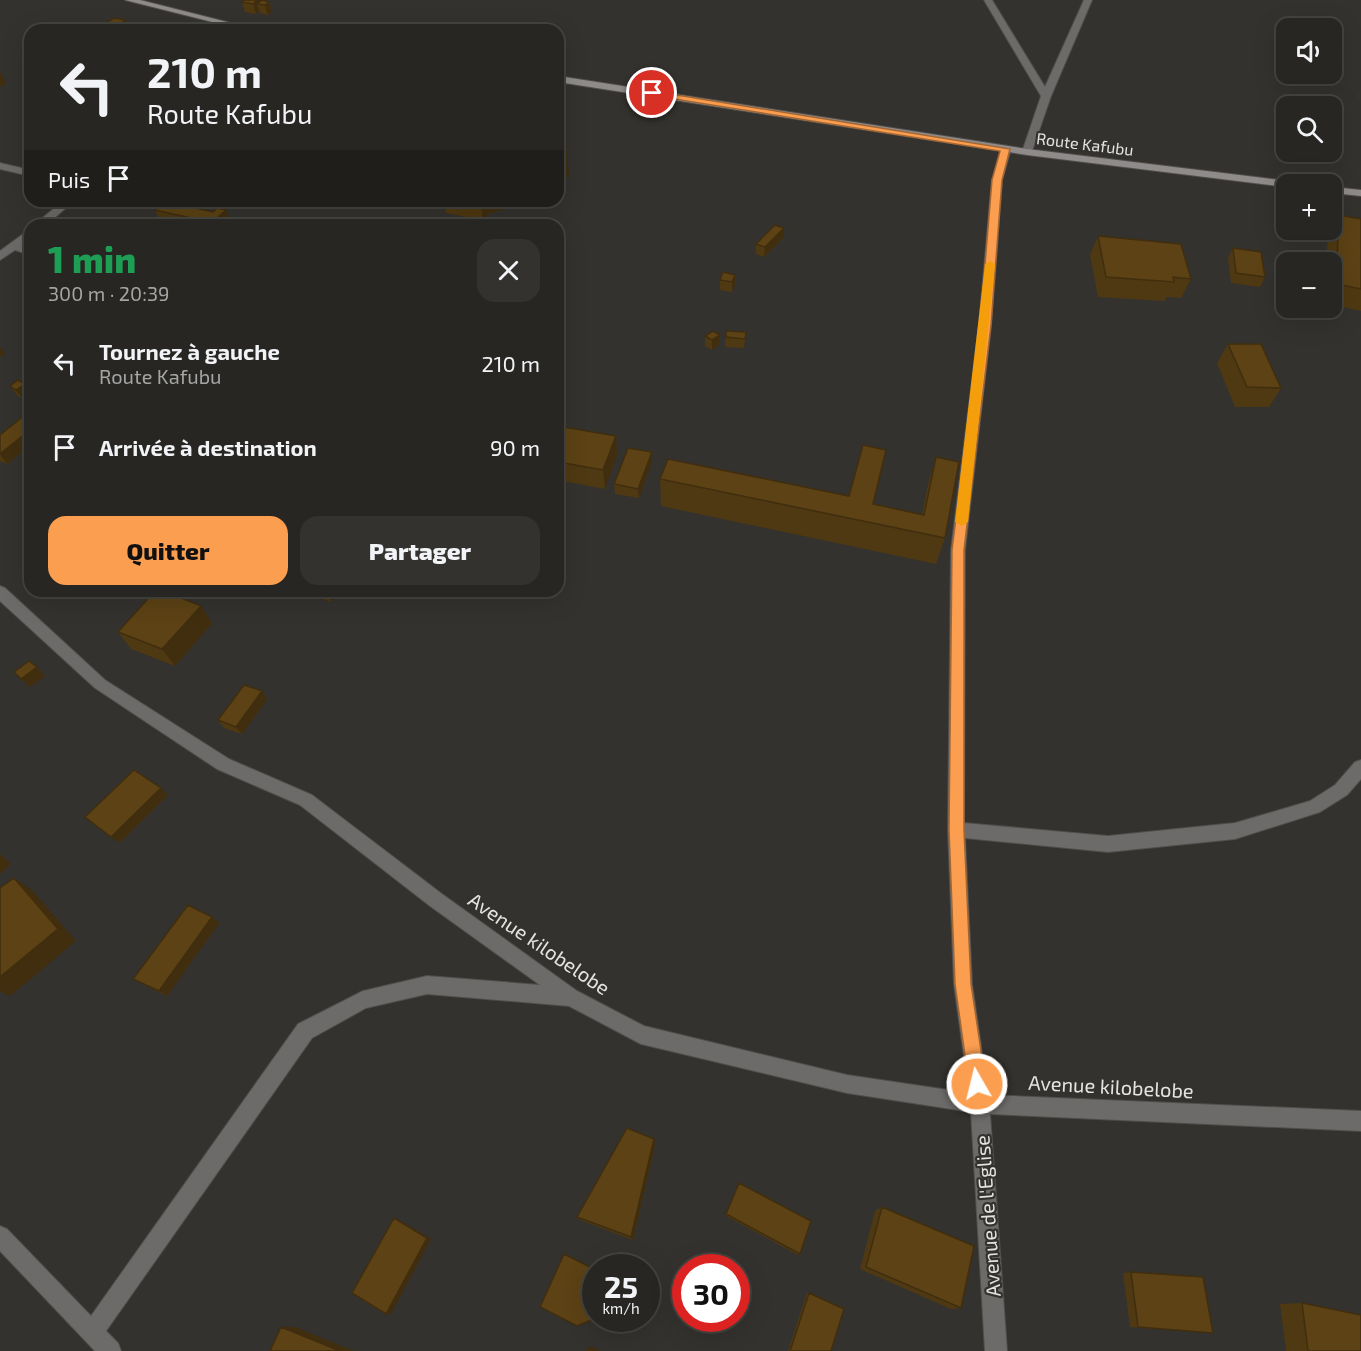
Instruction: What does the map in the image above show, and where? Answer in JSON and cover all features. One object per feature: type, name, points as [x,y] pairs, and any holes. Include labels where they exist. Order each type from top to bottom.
[{"type":"main road","points":[[129,0],[230,24]]},
{"type":"main road","name":"Route Kafubu","points":[[564,80],[1005,149],[1276,182]]},
{"type":"main road","points":[[1342,191],[1361,194]]},
{"type":"street","points":[[988,0],[1046,96]]},
{"type":"street","points":[[1027,152],[1046,96],[1088,0]]},
{"type":"street","name":"Avenue de l'Eglise","points":[[996,1351],[980,1104],[963,984],[956,830],[958,550],[986,325],[997,180],[1005,149]]},
{"type":"street","points":[[0,166],[24,172]]},
{"type":"street","points":[[46,219],[62,207]]},
{"type":"street","points":[[0,257],[24,237]]},
{"type":"street","points":[[13,245],[24,250]]},
{"type":"street","name":"Avenue kilobelobe","points":[[0,592],[100,684],[223,764],[306,800],[436,900],[571,997],[641,1035],[847,1084],[980,1104],[1361,1121]]},
{"type":"street","points":[[956,830],[1108,844],[1235,831],[1314,807],[1341,790],[1361,767]]},
{"type":"street","points":[[92,1332],[305,1031],[363,1000],[427,984],[571,997]]},
{"type":"street","points":[[0,1236],[110,1351]]},
{"type":"building","points":[[257,0],[253,4],[242,2]]},
{"type":"building","points":[[262,0],[269,2],[265,5],[257,4]]},
{"type":"building","points":[[114,18],[125,20],[120,24],[106,23]]},
{"type":"building","points":[[158,207],[191,207],[213,212],[217,208],[226,210],[216,219],[195,219],[155,210]]},
{"type":"building","points":[[1342,216],[1361,219],[1361,289],[1342,285],[1342,252],[1337,252],[1338,240],[1342,240]]},
{"type":"building","points":[[775,225],[784,228],[765,247],[756,244]]},
{"type":"building","points":[[1098,236],[1181,244],[1191,279],[1173,277],[1174,282],[1106,277]]},
{"type":"building","points":[[1233,248],[1261,252],[1265,277],[1236,273]]},
{"type":"building","points":[[723,272],[735,275],[732,282],[720,280]]},
{"type":"building","points":[[713,331],[720,335],[712,340],[705,336]]},
{"type":"building","points":[[726,331],[746,332],[745,339],[726,337]]},
{"type":"building","points":[[1228,344],[1261,344],[1281,388],[1247,387]]},
{"type":"building","points":[[18,380],[24,383],[16,390],[10,386]]},
{"type":"building","points":[[24,416],[24,435],[0,454],[0,435]]},
{"type":"building","points":[[564,427],[616,436],[603,470],[564,463]]},
{"type":"building","points":[[863,445],[886,450],[873,504],[924,515],[936,457],[959,462],[945,538],[660,479],[668,459],[849,496]]},
{"type":"building","points":[[628,448],[652,452],[638,489],[614,484]]},
{"type":"building","points":[[150,597],[179,597],[201,606],[162,649],[118,632]]},
{"type":"building","points":[[29,661],[37,667],[21,679],[14,672]]},
{"type":"building","points":[[244,685],[262,691],[236,727],[218,720]]},
{"type":"building","points":[[134,770],[161,788],[111,837],[85,817]]},
{"type":"building","points":[[14,878],[58,929],[0,977],[0,888]]},
{"type":"building","points":[[188,905],[212,917],[159,991],[133,979]]},
{"type":"building","points":[[627,1128],[654,1139],[631,1237],[577,1217]]},
{"type":"building","points":[[739,1183],[811,1221],[800,1254],[726,1214]]},
{"type":"building","points":[[882,1207],[974,1246],[961,1308],[866,1267]]},
{"type":"building","points":[[394,1218],[427,1238],[386,1314],[352,1293]]},
{"type":"building","points":[[564,1254],[582,1263],[582,1324],[577,1326],[540,1307]]},
{"type":"building","points":[[1131,1272],[1203,1277],[1213,1333],[1138,1327]]},
{"type":"building","points":[[809,1293],[844,1309],[831,1351],[790,1351]]},
{"type":"building","points":[[1302,1303],[1361,1315],[1361,1351],[1308,1351]]},
{"type":"building","points":[[281,1327],[340,1351],[270,1351]]},
{"type":"slow traffic","points":[[962,522],[986,325],[990,264]]},
{"type":"route","points":[[652,93],[1005,149],[997,180],[986,325],[958,550],[956,830],[963,984],[977,1084]]}]
